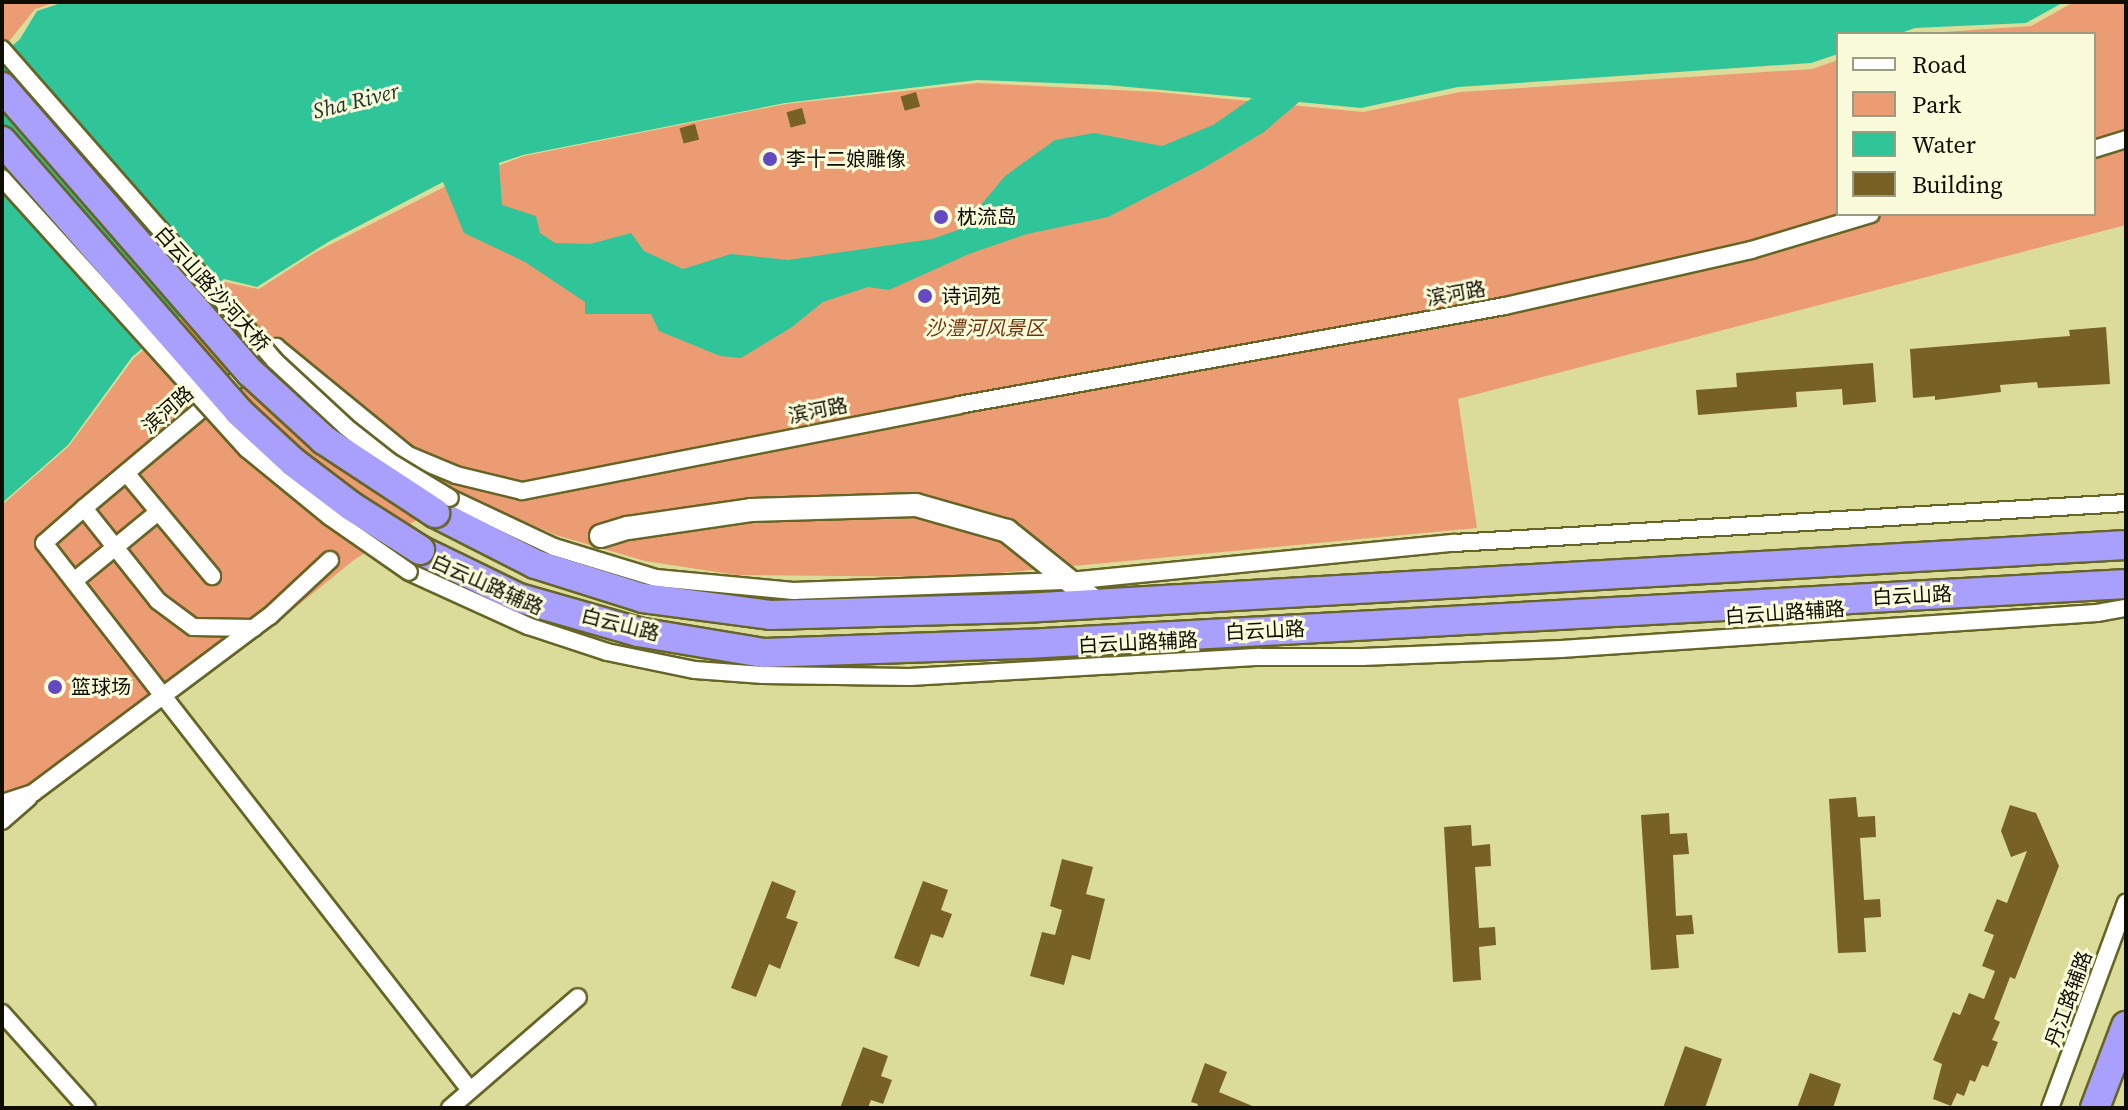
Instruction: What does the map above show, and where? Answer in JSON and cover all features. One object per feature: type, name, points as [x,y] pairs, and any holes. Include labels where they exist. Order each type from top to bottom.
[{"type":"highway","name":"白云山路沙河大桥","points":[[2,87],[251,373],[324,440],[442,505]]},
{"type":"highway","points":[[2,141],[238,411],[293,462],[351,506],[414,561]]},
{"type":"highway","name":"白云山路","points":[[442,505],[535,564],[643,598],[770,615],[1098,604],[2126,545]]},
{"type":"highway","name":"白云山路","points":[[414,561],[519,598],[638,632],[764,653],[1026,644],[2126,584]]},
{"type":"highway","points":[[2086,586],[2126,607]]},
{"type":"highway","points":[[2095,1108],[2126,1026]]},
{"type":"street","name":"白云山路沙河大桥","points":[[2,49],[274,360],[367,444],[442,505]]},
{"type":"street","points":[[2096,148],[2126,139]]},
{"type":"street","points":[[2,178],[247,449],[330,517],[414,561]]},
{"type":"street","name":"滨河路","points":[[74,581],[44,543],[182,423],[276,347],[408,455],[456,475],[522,491],[943,408],[1505,306],[1751,250],[1864,216]]},
{"type":"street","points":[[127,474],[212,576]]},
{"type":"street","points":[[442,505],[554,547],[656,578],[793,591],[1070,581],[1454,543],[2126,503]]},
{"type":"street","points":[[601,536],[628,528],[751,510],[916,505],[1007,531],[1098,604]]},
{"type":"street","points":[[84,508],[158,601],[193,627],[254,628]]},
{"type":"street","points":[[158,512],[74,581],[470,1090]]},
{"type":"street","points":[[2,821],[33,793],[254,628],[330,560]]},
{"type":"street","name":"白云山路辅路","points":[[414,561],[528,626],[607,652],[695,670],[763,675],[910,677],[1259,657],[1362,657],[1545,649],[2126,607]]},
{"type":"street","points":[[2,803],[33,793]]},
{"type":"street","name":"丹江路辅路","points":[[2050,1108],[2126,903]]},
{"type":"street","points":[[450,1108],[578,997]]},
{"type":"street","points":[[2,1013],[87,1108]]},
{"type":"green space","points":[[2,2],[57,2],[35,9],[2,50]]},
{"type":"green space","name":"沙澧河风景区","points":[[2074,2],[2126,2],[2126,225],[1458,399],[1477,528],[957,577],[736,575],[645,561],[556,535],[457,494],[354,560],[271,627],[41,796],[2,831],[2,505],[69,446],[134,358],[225,282],[259,289],[316,252],[454,182],[524,156],[786,104],[978,83],[1157,92],[1363,112],[1460,92],[1812,69],[1836,61],[1836,216],[2096,216],[2096,32],[1943,32],[2031,26]]},
{"type":"water","name":"Sha River","points":[[64,2],[2064,2],[2026,23],[1915,28],[1904,32],[1836,32],[1836,55],[1811,63],[1458,87],[1361,108],[1299,102],[1264,132],[1202,169],[1108,217],[1027,234],[969,254],[889,290],[868,287],[823,302],[792,327],[741,358],[720,356],[659,331],[651,314],[585,314],[585,302],[525,262],[464,233],[443,182],[328,242],[257,287],[224,279],[132,357],[68,445],[2,503],[2,55],[20,39],[37,11]],"holes":[[[977,80],[1106,85],[1252,98],[1213,125],[1162,146],[1094,133],[1055,140],[1005,176],[961,229],[932,239],[788,260],[731,254],[683,269],[644,251],[631,233],[590,244],[555,243],[540,233],[536,216],[502,205],[499,163],[523,155],[785,103]]]},
{"type":"building","points":[[916,92],[920,106],[905,111],[901,96]]},
{"type":"building","points":[[802,108],[806,123],[791,128],[787,112]]},
{"type":"building","points":[[695,124],[699,139],[684,144],[680,128]]},
{"type":"building","points":[[2106,327],[2110,384],[2038,388],[2037,382],[2000,385],[2001,392],[1935,400],[1935,396],[1913,398],[1910,349],[2070,336],[2069,330]]},
{"type":"building","points":[[1873,363],[1876,402],[1843,405],[1842,389],[1796,392],[1797,407],[1698,415],[1696,390],[1737,387],[1736,373]]},
{"type":"building","points":[[1856,797],[1858,817],[1875,816],[1876,837],[1860,838],[1864,900],[1880,899],[1881,917],[1864,918],[1866,952],[1838,953],[1829,799]]},
{"type":"building","points":[[2010,805],[2036,813],[2059,866],[2015,979],[2010,977],[1994,1019],[2000,1022],[1992,1040],[1998,1042],[1988,1067],[1982,1065],[1975,1082],[1970,1080],[1964,1096],[1957,1093],[1951,1106],[1933,1099],[1942,1064],[1933,1060],[1953,1012],[1960,1015],[1969,993],[1984,999],[1995,971],[1982,966],[1994,935],[1984,931],[1997,899],[2007,903],[2027,851],[2011,857],[2001,831]]},
{"type":"building","points":[[1669,813],[1670,834],[1687,833],[1689,854],[1673,855],[1676,916],[1692,915],[1694,934],[1676,935],[1679,968],[1651,970],[1641,815]]},
{"type":"building","points":[[1471,825],[1472,846],[1490,844],[1491,866],[1475,867],[1479,928],[1495,927],[1496,945],[1479,947],[1481,980],[1453,982],[1444,827]]},
{"type":"building","points":[[1062,859],[1093,867],[1086,894],[1105,899],[1090,960],[1072,955],[1064,985],[1030,976],[1042,932],[1055,935],[1062,910],[1050,906]]},
{"type":"building","points":[[772,881],[796,891],[786,918],[798,922],[780,969],[769,964],[756,997],[731,988]]},
{"type":"building","points":[[923,881],[948,890],[941,910],[952,914],[943,938],[931,934],[919,967],[894,958]]},
{"type":"building","points":[[1685,1046],[1722,1059],[1705,1108],[1663,1108]]},
{"type":"building","points":[[863,1047],[888,1056],[881,1076],[892,1080],[883,1104],[871,1100],[868,1108],[840,1108]]},
{"type":"building","points":[[1205,1063],[1227,1072],[1219,1092],[1257,1108],[1197,1108],[1198,1104],[1191,1102]]},
{"type":"building","points":[[1810,1073],[1841,1084],[1833,1108],[1797,1108]]},
{"type":"place","name":"李十二娘雕像","points":[[770,159]]},
{"type":"place","name":"枕流岛","points":[[941,217]]},
{"type":"place","name":"诗词苑","points":[[925,296]]},
{"type":"place","name":"篮球场","points":[[55,687]]}]
